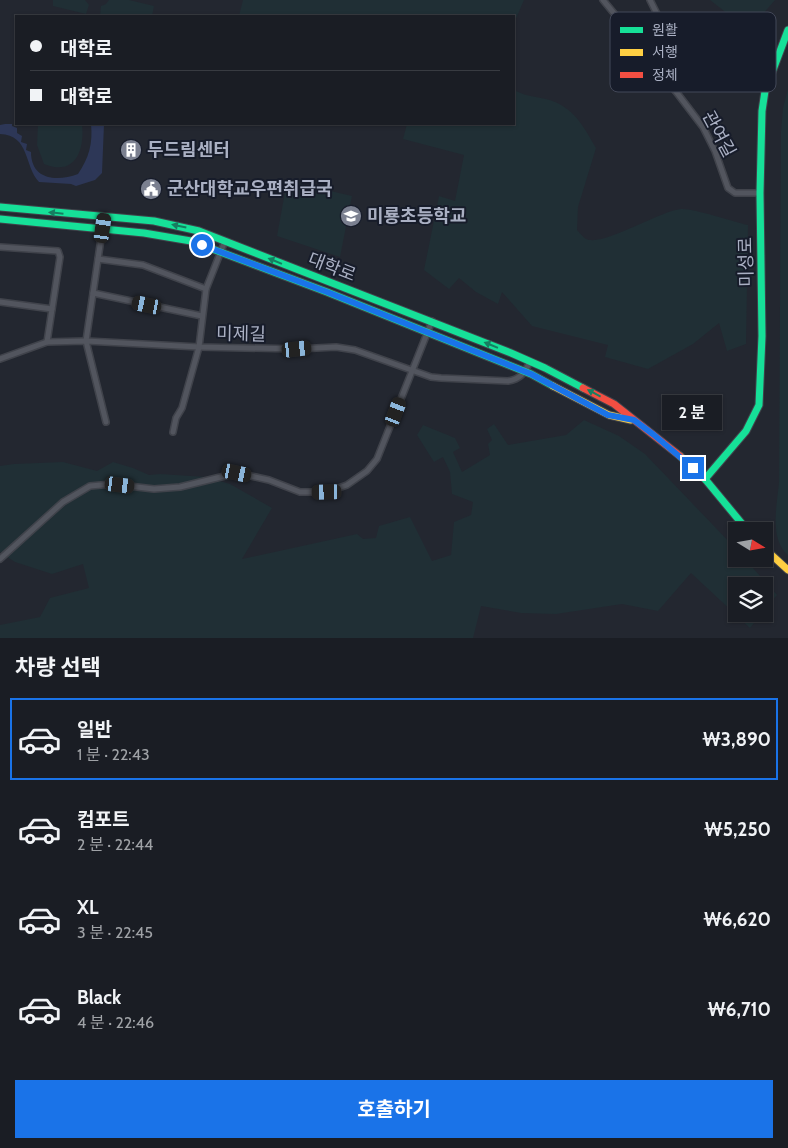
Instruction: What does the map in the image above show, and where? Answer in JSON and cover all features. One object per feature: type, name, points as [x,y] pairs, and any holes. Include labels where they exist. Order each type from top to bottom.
[{"type":"street","name":"관여길","points":[[603,0],[613,12]]},
{"type":"street","points":[[650,0],[656,12]]},
{"type":"street","name":"미성로","points":[[776,62],[788,30]]},
{"type":"street","name":"관여길","points":[[676,92],[703,128],[715,151],[728,188],[734,193],[760,193]]},
{"type":"street","name":"미성로","points":[[705,479],[746,431],[759,405],[762,336],[760,193],[762,111],[765,92]]},
{"type":"street","name":"대학로","points":[[0,208],[154,221],[199,231],[432,321],[530,362],[614,404],[654,435],[705,479],[741,522]]},
{"type":"street","points":[[104,218],[86,341],[106,422]]},
{"type":"street","name":"대학로","points":[[0,220],[103,228],[175,237],[221,252],[327,292],[525,372],[608,415],[634,420]]},
{"type":"street","points":[[173,432],[176,418],[182,408],[198,346],[206,289],[225,241]]},
{"type":"street","points":[[0,247],[58,251],[60,257],[47,342]]},
{"type":"street","points":[[98,259],[143,265],[206,289]]},
{"type":"street","points":[[93,293],[202,316]]},
{"type":"street","points":[[0,302],[52,309]]},
{"type":"street","points":[[0,559],[63,502],[90,486],[112,484],[154,489],[180,487],[237,473],[269,480],[300,492],[327,492],[347,485],[367,471],[377,459],[432,321]]},
{"type":"street","name":"미제길","points":[[0,359],[47,342],[86,341],[297,349],[336,347],[355,350],[431,377],[508,381],[521,377],[525,372]]},
{"type":"street","points":[[525,372],[530,362]]},
{"type":"street","points":[[773,556],[788,570]]},
{"type":"shaded area","points":[[53,0],[85,0],[89,5],[86,14],[53,6]]},
{"type":"shaded area","points":[[109,0],[129,0],[154,6],[152,15],[100,15],[101,6]]},
{"type":"shaded area","points":[[243,0],[524,0],[515,21],[515,15],[239,15]]},
{"type":"shaded area","points":[[710,0],[775,0],[765,12],[725,12]]},
{"type":"shaded area","points":[[788,89],[788,555],[778,540],[776,511],[779,482],[781,131],[783,108]]},
{"type":"shaded area","points":[[515,90],[550,100],[569,110],[579,121],[596,148],[578,207],[577,230],[586,239],[594,240],[618,234],[671,211],[681,209],[748,225],[746,344],[727,351],[719,323],[693,344],[648,369],[605,357],[608,345],[532,326],[502,292],[498,304],[476,292],[459,278],[449,289],[424,270],[439,196],[455,201],[464,155],[403,139],[407,125],[515,125]]},
{"type":"shaded area","points":[[38,125],[82,125],[82,143],[76,159],[70,164],[63,167],[55,167],[44,164],[37,145]]},
{"type":"shaded area","points":[[287,181],[352,196],[340,257],[277,236]]},
{"type":"shaded area","points":[[584,420],[619,436],[645,454],[728,541],[728,568],[753,568],[761,577],[728,577],[728,607],[691,573],[658,611],[622,604],[556,614],[521,613],[481,606],[473,638],[0,638],[0,625],[40,617],[50,598],[89,588],[83,564],[52,574],[15,562],[0,552],[0,466],[63,462],[97,471],[113,462],[149,475],[206,477],[230,484],[272,508],[242,559],[357,534],[363,539],[376,538],[379,526],[410,517],[432,561],[451,555],[454,522],[471,515],[473,502],[452,494],[450,472],[443,457],[434,462],[417,435],[423,425],[455,438],[460,448],[453,452],[462,472],[490,455],[488,444],[492,440],[487,429],[494,424],[508,445],[566,435]]},
{"type":"shaded area","points":[[773,590],[777,595],[773,600]]},
{"type":"shaded area","points":[[744,622],[755,622],[750,628]]},
{"type":"water","points":[[12,124],[12,126],[17,128],[17,133],[22,136],[21,142],[27,144],[26,150],[31,152],[35,168],[40,173],[54,178],[62,178],[78,174],[85,162],[91,138],[91,125],[104,125],[102,173],[95,180],[76,186],[39,182],[34,175],[22,145],[10,136],[0,134],[0,125]]},
{"type":"traffic: fast","points":[[776,62],[788,30]]},
{"type":"traffic: fast","points":[[705,479],[746,431],[759,405],[762,336],[760,193],[762,111],[765,92]]},
{"type":"traffic: fast","points":[[0,207],[154,221],[199,231],[511,353],[583,388]]},
{"type":"traffic: fast","points":[[0,219],[144,233],[191,241],[327,292],[531,374],[553,386]]},
{"type":"traffic: fast","points":[[680,456],[705,479],[741,522]]},
{"type":"traffic: slow","points":[[553,386],[609,415],[631,420]]},
{"type":"traffic: slow","points":[[773,556],[788,570]]},
{"type":"traffic: jam","points":[[583,388],[614,404],[680,456]]},
{"type":"place","name":"두드림센터","points":[[131,150]]},
{"type":"place","name":"군산대학교우편취급국","points":[[151,189]]},
{"type":"place","name":"미룡초등학교","points":[[351,216]]},
{"type":"route","points":[[202,245],[327,292],[531,374],[608,415],[634,420],[693,468]]}]
